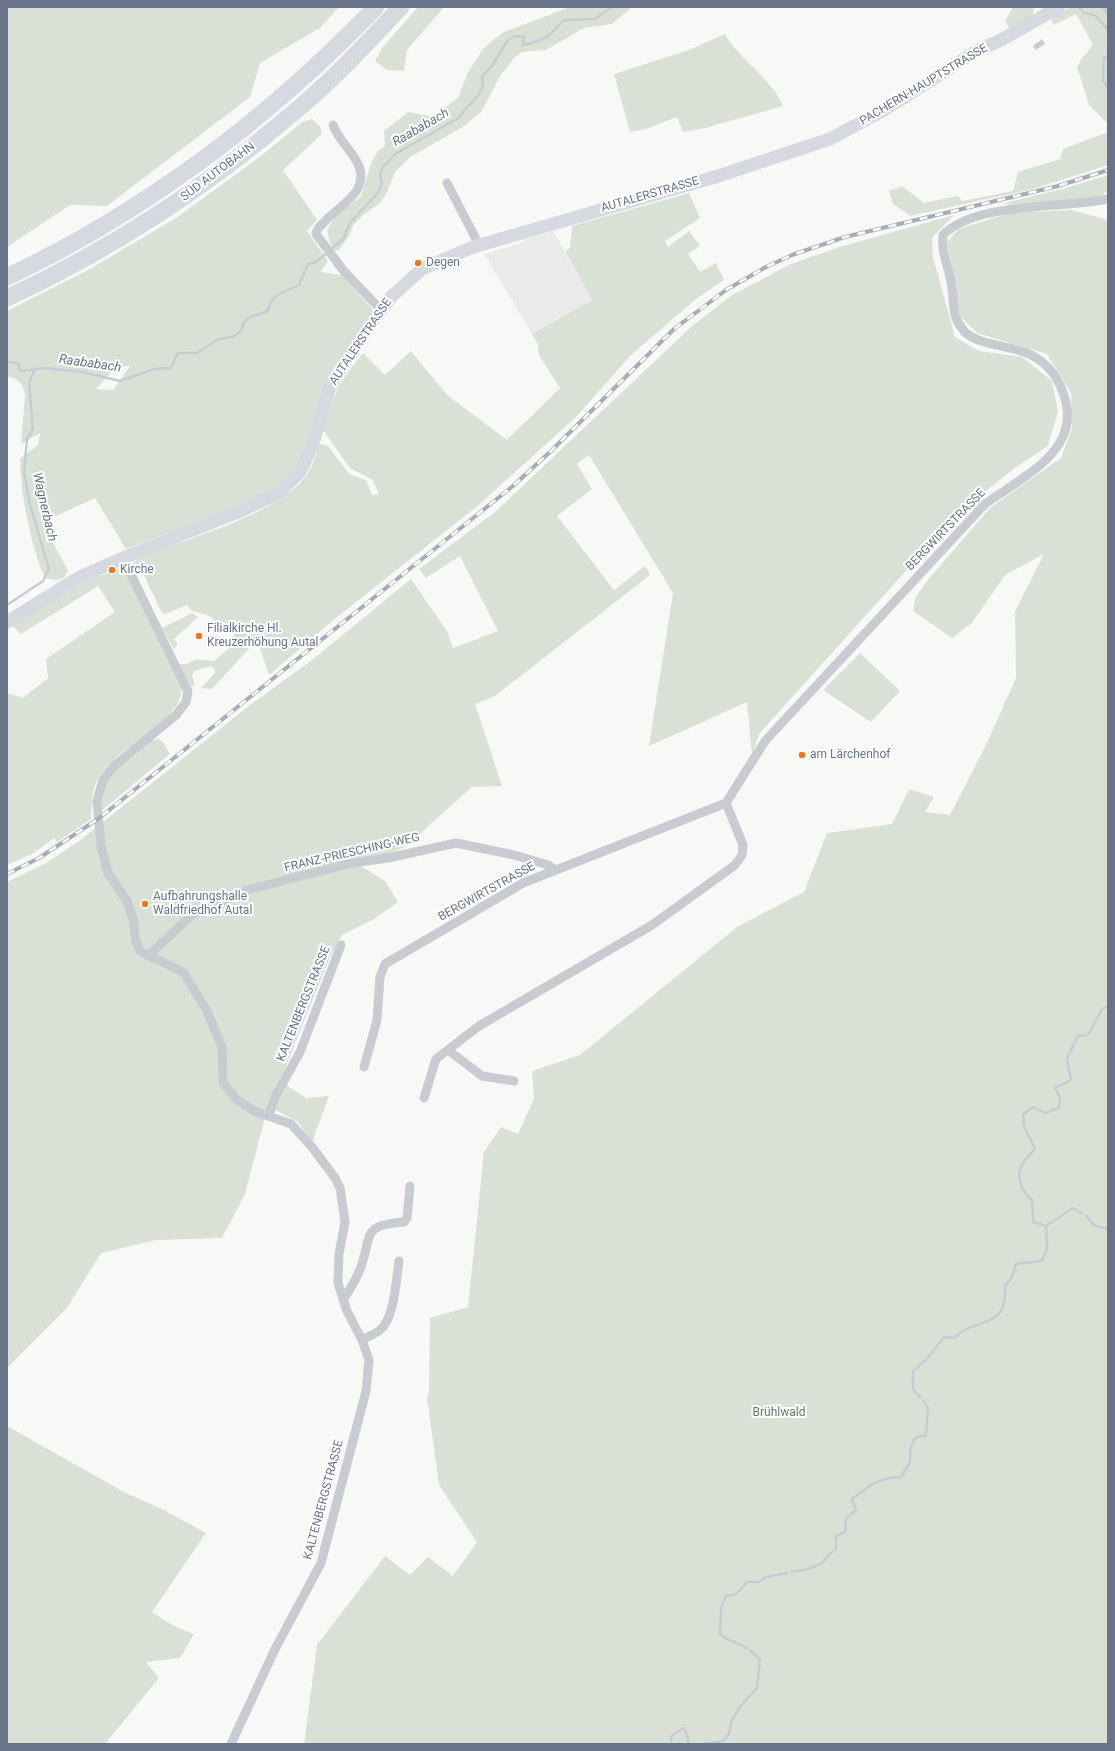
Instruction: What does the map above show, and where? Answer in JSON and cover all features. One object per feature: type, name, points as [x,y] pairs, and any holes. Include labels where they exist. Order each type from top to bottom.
[{"type":"highway","name":"SÜD AUTOBAHN","points":[[7,277],[97,229],[143,202],[216,150],[280,99],[376,7]]},
{"type":"highway","name":"SÜD AUTOBAHN","points":[[7,298],[92,254],[152,219],[245,153],[294,113],[357,54],[400,7]]},
{"type":"main road","name":"PACHERN-HAUPTSTRASSE","points":[[808,147],[855,126],[975,52],[1003,39],[1059,7]]},
{"type":"main road","name":"AUTALERSTRASSE","points":[[7,622],[78,578],[123,558],[238,512],[279,493],[300,472],[312,446],[329,390],[351,352],[381,310],[406,281],[422,269],[479,245],[715,177],[808,147]]},
{"type":"street","points":[[333,125],[358,164],[362,176],[353,196],[317,229],[316,234],[343,270],[381,310]]},
{"type":"street","points":[[447,183],[479,245]]},
{"type":"street","name":"BERGWIRTSTRASSE","points":[[364,1068],[377,1020],[380,977],[385,964],[523,883],[554,869],[726,804],[765,741],[985,504],[1042,465],[1055,451],[1064,435],[1068,416],[1065,396],[1058,379],[1046,364],[1030,354],[975,339],[966,333],[959,325],[955,315],[951,281],[941,248],[943,234],[958,223],[1005,209],[1080,205],[1108,200]]},
{"type":"street","name":"KALTENBERGSTRASSE","points":[[123,558],[188,692],[186,702],[176,715],[114,766],[103,780],[97,801],[101,846],[108,873],[127,901],[133,918],[136,942],[141,952],[183,972],[207,1011],[222,1047],[223,1082],[236,1099],[254,1111],[269,1115],[290,1124],[312,1147],[340,1188],[345,1222],[337,1272],[338,1283],[343,1300],[362,1340],[369,1360],[366,1392],[321,1563],[276,1647],[231,1744]]},
{"type":"street","points":[[424,1098],[436,1059],[479,1026],[652,925],[735,865],[742,855],[743,845],[726,804]]},
{"type":"street","name":"FRANZ-PRIESCHING-WEG","points":[[149,955],[192,915],[247,890],[352,863],[388,858],[456,844],[514,856],[548,865],[554,869]]},
{"type":"street","name":"KALTENBERGSTRASSE","points":[[269,1115],[275,1097],[300,1052],[341,945]]},
{"type":"street","points":[[448,1050],[482,1076],[514,1081]]},
{"type":"street","points":[[343,1300],[353,1285],[361,1266],[370,1233],[388,1223],[404,1222],[407,1218],[410,1186]]},
{"type":"street","points":[[362,1340],[380,1330],[386,1323],[390,1312],[399,1261]]},
{"type":"shaded area","points":[[1042,39],[1045,44],[1036,50],[1033,46]]},
{"type":"shaded area","points":[[553,231],[592,300],[532,334],[484,254],[519,244],[530,238]]},
{"type":"green space","points":[[7,7],[339,7],[320,28],[260,63],[250,97],[107,206],[70,205],[7,247]]},
{"type":"green space","points":[[418,7],[444,7],[407,50],[404,71],[387,70],[375,61],[382,48]]},
{"type":"green space","points":[[570,7],[632,7],[612,24],[584,28],[546,50],[522,52],[515,57],[500,76],[482,111],[463,127],[410,157],[395,172],[387,192],[381,202],[361,217],[353,226],[349,236],[339,250],[335,251],[330,243],[327,231],[334,218],[361,196],[372,161],[378,151],[385,146],[384,131],[408,112],[429,116],[440,114],[445,107],[458,98],[467,74],[483,49],[493,40],[504,32]]},
{"type":"green space","points":[[1013,7],[1033,7],[1034,12],[1023,22],[1016,26],[1009,27],[1005,21]]},
{"type":"green space","points":[[1071,7],[1102,7],[1108,12],[1108,124],[1089,105],[1077,67],[1082,58],[1093,45],[1076,14],[1054,25],[1050,19]]},
{"type":"green space","points":[[725,34],[731,44],[771,86],[783,106],[705,128],[683,132],[677,117],[646,129],[630,132],[614,74],[689,50]]},
{"type":"green space","points":[[312,119],[320,126],[322,134],[283,170],[317,220],[307,231],[328,261],[321,272],[342,275],[375,312],[304,453],[289,477],[273,490],[251,502],[126,549],[95,498],[45,521],[51,539],[68,570],[64,578],[56,580],[45,578],[35,552],[27,519],[20,471],[20,458],[38,445],[40,433],[21,444],[25,395],[23,387],[19,382],[7,376],[7,311],[88,270],[176,218],[261,156],[302,122]],"holes":[[[130,366],[113,390],[96,389],[116,367]]]},
{"type":"green space","points":[[1108,132],[1108,165],[1033,189],[910,216],[893,204],[889,191],[902,186],[924,203],[958,196],[962,201],[1013,191],[1018,172],[1060,159],[1063,149]]},
{"type":"green space","points":[[1108,175],[1108,191],[1104,193],[1104,197],[1017,205],[1001,204],[1066,188]]},
{"type":"green space","points":[[689,193],[700,218],[665,241],[668,247],[689,231],[700,246],[688,254],[700,272],[716,263],[724,280],[696,299],[631,355],[577,416],[480,504],[336,618],[269,675],[257,640],[212,689],[201,688],[215,673],[214,668],[211,666],[194,671],[192,676],[195,685],[190,688],[179,664],[186,664],[197,659],[214,661],[232,646],[229,642],[234,636],[234,630],[230,625],[216,635],[214,632],[215,628],[213,619],[208,615],[192,611],[187,605],[165,614],[162,613],[140,567],[133,566],[138,558],[247,517],[286,495],[301,482],[307,474],[320,444],[328,446],[349,474],[366,480],[372,495],[379,494],[373,480],[350,468],[323,430],[330,407],[342,381],[363,353],[385,375],[411,351],[447,395],[507,440],[560,388],[539,355],[538,345],[532,334],[592,300],[565,251],[570,248],[572,226]]},
{"type":"green space","name":"Brühlwald","points":[[1072,210],[1105,219],[1108,222],[1108,1744],[304,1744],[317,1645],[385,1556],[410,1575],[428,1557],[453,1576],[477,1542],[439,1485],[427,1398],[429,1393],[430,1318],[468,1307],[484,1152],[501,1127],[518,1134],[534,1098],[532,1071],[580,1055],[737,927],[804,892],[827,833],[892,824],[909,789],[934,797],[925,812],[950,815],[985,747],[1016,678],[1015,611],[1044,554],[1005,575],[972,623],[952,638],[913,611],[916,596],[931,576],[991,507],[1061,458],[1072,428],[1071,393],[1047,354],[977,333],[960,316],[947,242],[959,229],[1009,213]]},
{"type":"green space","points":[[954,215],[932,238],[933,257],[955,337],[979,351],[1022,357],[1052,381],[1058,411],[1048,446],[1016,467],[957,514],[759,734],[752,755],[747,702],[649,746],[673,593],[589,455],[577,464],[592,489],[557,516],[614,590],[645,566],[650,575],[495,696],[475,704],[502,786],[472,787],[428,826],[411,844],[361,866],[385,881],[398,902],[374,919],[342,935],[330,957],[280,1081],[306,1098],[329,1096],[312,1142],[298,1122],[268,1106],[245,1194],[222,1238],[156,1240],[101,1253],[67,1308],[7,1368],[7,882],[46,863],[79,841],[250,705],[312,660],[411,579],[447,631],[453,648],[498,631],[460,556],[426,578],[419,569],[495,512],[691,327],[732,295],[791,264],[839,247]]},
{"type":"green space","points":[[121,568],[126,574],[181,688],[180,698],[167,717],[123,752],[102,773],[93,791],[91,819],[57,842],[54,838],[34,853],[7,865],[7,693],[23,698],[48,678],[46,659],[115,612],[98,586],[21,634],[11,625],[86,581]]},
{"type":"green space","points":[[192,613],[198,617],[174,639],[178,644],[174,649],[162,628]]},
{"type":"green space","points":[[860,653],[900,691],[871,722],[823,690]]},
{"type":"green space","points":[[158,739],[163,742],[170,754],[100,812],[105,784],[112,773],[152,740]]},
{"type":"green space","points":[[7,1426],[124,1492],[164,1510],[206,1533],[152,1612],[174,1626],[194,1634],[180,1658],[146,1662],[159,1678],[105,1744],[7,1744]]},
{"type":"waterway","name":"Raababach","points":[[7,362],[18,363],[20,371],[45,368],[82,372],[120,381],[154,369],[171,368],[178,353],[197,353],[217,340],[234,336],[241,331],[244,322],[250,317],[268,311],[269,305],[275,297],[299,285],[308,264],[316,262],[343,239],[350,223],[377,194],[382,185],[380,176],[382,168],[395,154],[457,119],[479,94],[483,86],[482,77],[493,64],[508,40],[515,36],[524,37],[523,45],[536,42],[542,40],[550,34],[564,20],[595,19],[612,7]]},
{"type":"waterway","points":[[1079,7],[1083,12],[1096,16],[1108,30]]},
{"type":"waterway","points":[[1108,57],[1104,57],[1103,81],[1108,88]]},
{"type":"waterway","name":"Wagnerbach","points":[[7,605],[43,581],[49,569],[30,505],[24,472],[27,439],[33,429],[29,383],[34,371]]},
{"type":"waterway","points":[[920,1397],[913,1389],[913,1371],[926,1360],[944,1337],[954,1338],[963,1331],[997,1316],[1002,1310],[1005,1300],[1005,1286],[1012,1277],[1016,1264],[1042,1261],[1047,1248],[1046,1226],[1033,1222],[1032,1200],[1023,1190],[1019,1176],[1021,1166],[1035,1149],[1024,1126],[1023,1114],[1033,1107],[1045,1113],[1059,1108],[1060,1098],[1055,1088],[1071,1080],[1067,1058],[1078,1036],[1088,1035],[1102,1009],[1108,1006]]},
{"type":"waterway","points":[[1046,1226],[1073,1208],[1081,1213]]},
{"type":"waterway","points":[[1087,1216],[1093,1225],[1108,1229]]},
{"type":"waterway","points":[[792,1572],[808,1569],[821,1564],[836,1548],[836,1536],[845,1532],[846,1519],[856,1510],[852,1499],[875,1483],[886,1479],[901,1477],[910,1462],[910,1450],[915,1438],[926,1435],[928,1408],[923,1401]]},
{"type":"waterway","points":[[747,1648],[727,1639],[720,1634],[721,1608],[726,1596],[736,1594],[747,1582],[759,1582],[766,1577],[787,1573]]},
{"type":"waterway","points":[[702,1744],[723,1741],[729,1734],[732,1720],[739,1708],[757,1688],[760,1660],[750,1650]]},
{"type":"waterway","points":[[671,1744],[671,1736],[684,1728],[688,1738],[688,1744]]},
{"type":"railway","points":[[7,874],[39,858],[98,819],[513,486],[551,451],[674,329],[726,290],[766,267],[792,255],[845,237],[1058,186],[1108,170]]},
{"type":"place","name":"Degen","points":[[418,263]]},
{"type":"place","name":"Kirche","points":[[112,570]]},
{"type":"place","name":"Filialkirche Hl. Kreuzerhöhung Autal","points":[[199,636]]},
{"type":"place","name":"am Lärchenhof","points":[[802,755]]},
{"type":"place","name":"Aufbahrungshalle Waldfriedhof Autal","points":[[145,904]]}]
